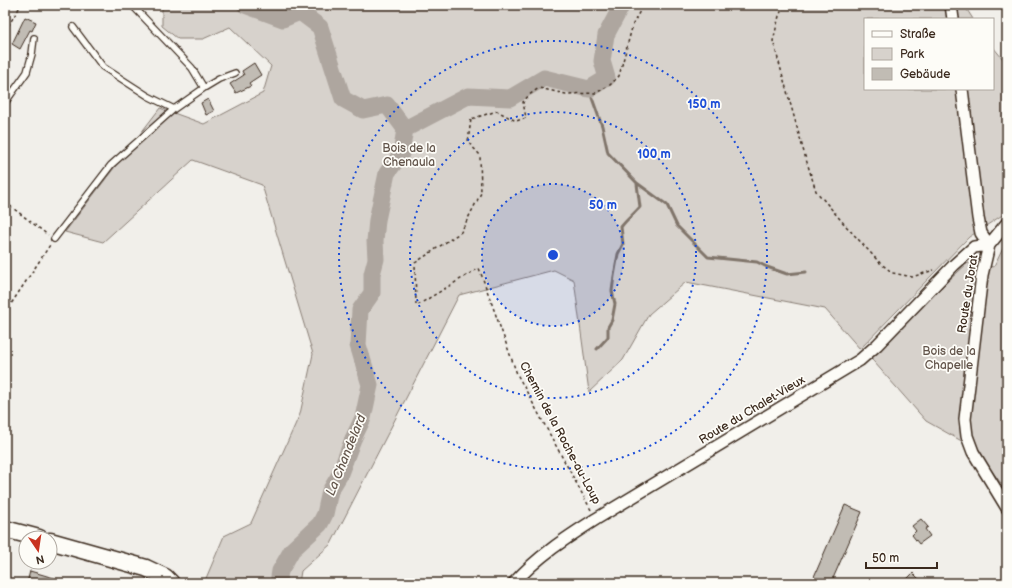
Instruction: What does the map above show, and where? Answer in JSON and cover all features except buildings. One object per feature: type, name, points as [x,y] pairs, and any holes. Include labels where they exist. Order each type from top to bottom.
[{"type":"main road","points":[[5,529],[18,532]]},
{"type":"main road","points":[[58,543],[146,568],[165,578],[171,583]]},
{"type":"street","points":[[952,5],[953,18]]},
{"type":"street","points":[[962,90],[978,218],[981,233],[990,245]]},
{"type":"street","name":"Route du Jorat","points":[[1007,223],[990,245],[982,275],[965,419],[967,436],[974,452],[1007,508]]},
{"type":"street","name":"Route du Chalet-Vieux","points":[[514,583],[528,567],[561,541],[860,360],[877,345],[954,265],[974,247],[990,245]]},
{"type":"lane","points":[[132,5],[192,68],[204,88]]},
{"type":"lane","points":[[73,27],[103,67],[148,96],[174,109]]},
{"type":"lane","points":[[5,103],[27,72],[32,54],[34,38]]},
{"type":"lane","points":[[54,239],[111,165],[174,109],[219,79],[235,73]]},
{"type":"path","points":[[5,31],[20,5]]},
{"type":"path","name":"Chemin de la Roche-au-Loup","points":[[596,519],[517,374],[479,268],[416,306],[415,263],[460,232],[481,192],[480,155],[468,142],[471,120],[496,111],[516,121],[526,118],[523,102],[529,95],[539,88],[566,94],[596,93],[610,85],[619,76],[633,24],[643,5]]},
{"type":"path","points":[[784,5],[779,16],[773,41],[816,191],[860,242],[880,263],[893,273],[912,276],[954,265]]},
{"type":"path","points":[[5,202],[54,239],[5,313]]},
{"type":"green space","name":"Bois de la Chenaula","points":[[162,5],[964,5],[972,18],[864,18],[864,90],[994,90],[994,48],[1007,64],[1007,212],[969,237],[860,349],[825,309],[686,282],[649,314],[623,360],[589,392],[574,280],[554,270],[459,295],[331,544],[301,571],[299,583],[204,583],[224,536],[251,523],[300,414],[313,354],[262,185],[193,160],[103,242],[65,232],[160,108],[204,124],[263,93],[271,66],[230,27],[203,39],[178,39],[162,26]]},
{"type":"green space","name":"Bois de la Chapelle","points":[[1007,240],[1007,491],[974,448],[926,421],[867,354],[968,263],[994,267]]},
{"type":"waterway","name":"La Chandelard","points":[[245,5],[283,19],[300,12],[320,27],[343,99],[363,110],[387,105],[405,129],[468,96],[510,98],[544,78],[589,89],[607,78],[602,61],[606,35],[622,5]]},
{"type":"waterway","points":[[592,98],[602,126],[608,153],[637,183],[667,205],[677,226],[708,257],[757,262],[787,274],[806,272]]},
{"type":"waterway","name":"La Chandelard","points":[[278,583],[280,571],[292,550],[320,524],[325,514],[330,491],[339,476],[353,439],[363,418],[370,385],[358,345],[360,310],[372,293],[372,274],[376,259],[375,241],[377,220],[387,173],[401,154],[405,129]]},
{"type":"waterway","points":[[597,349],[608,337],[608,327],[612,320],[615,304],[612,291],[614,276],[618,254],[623,244],[621,227],[640,207],[637,184]]}]
